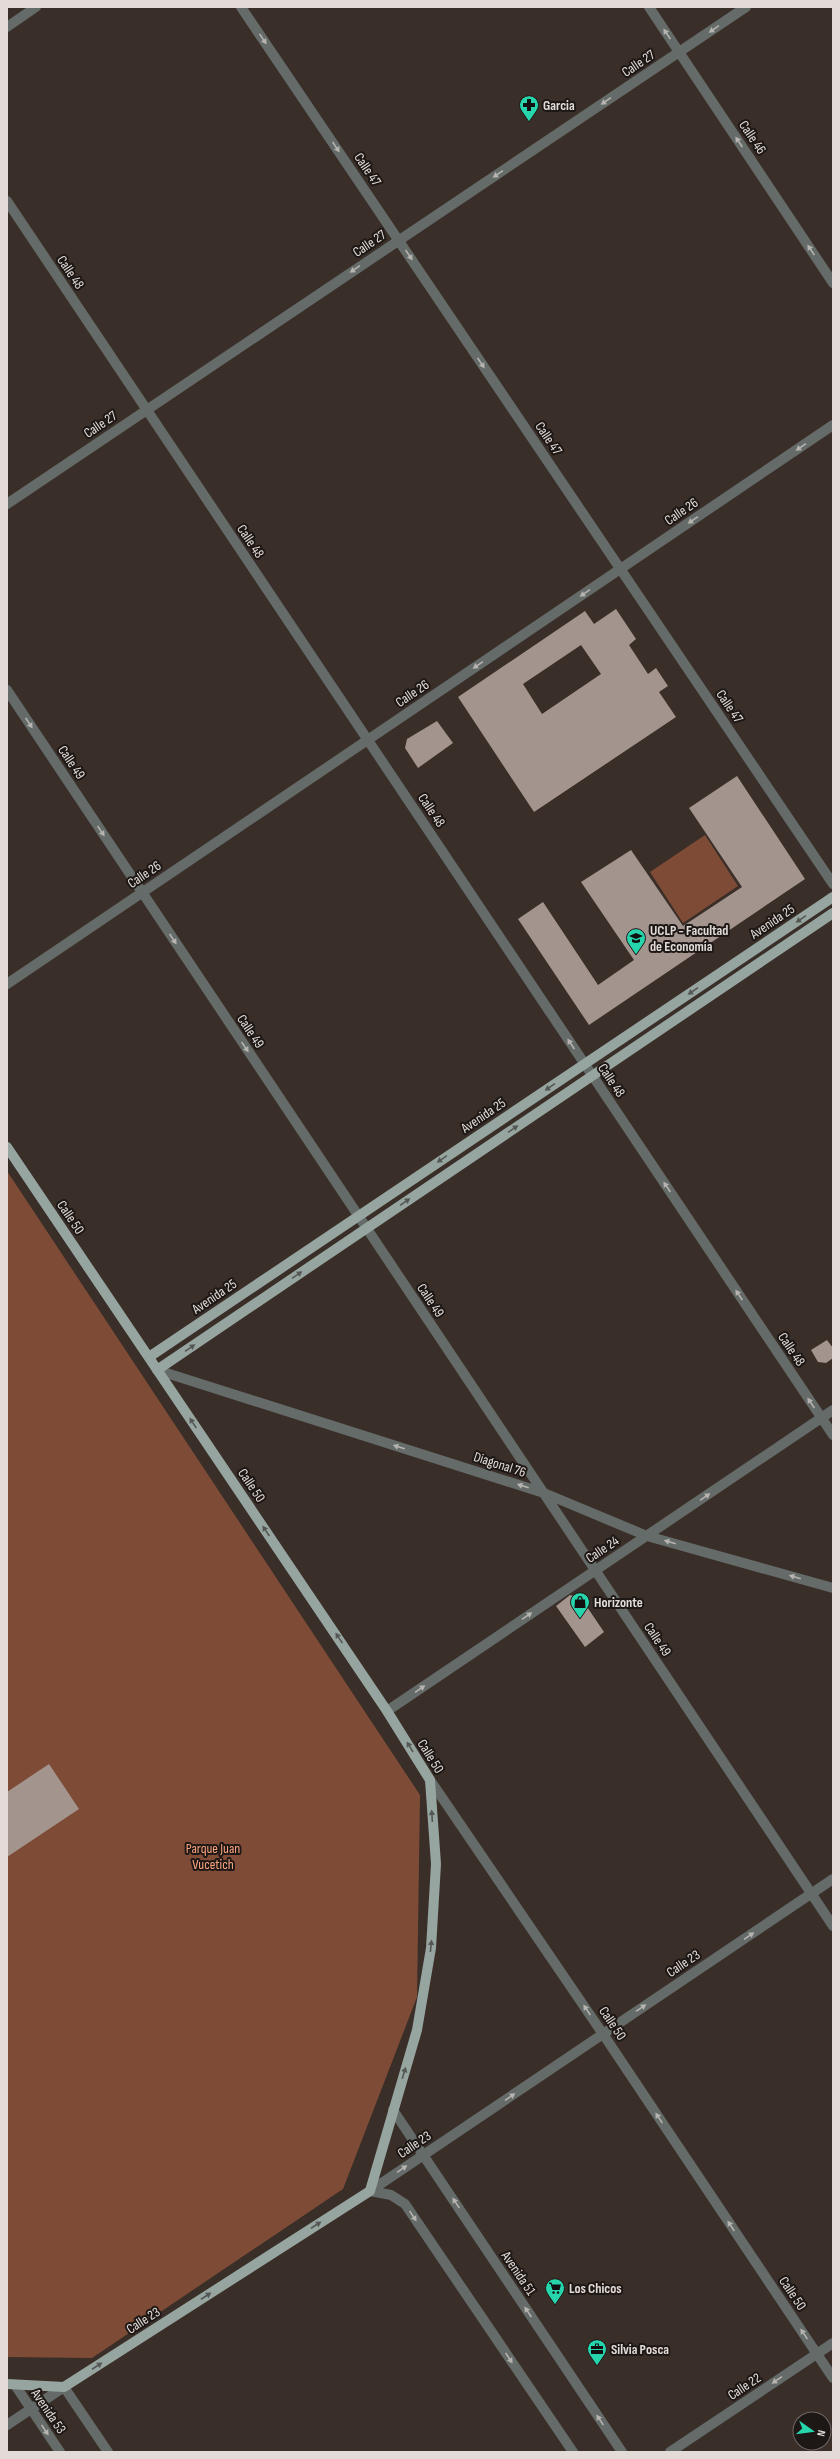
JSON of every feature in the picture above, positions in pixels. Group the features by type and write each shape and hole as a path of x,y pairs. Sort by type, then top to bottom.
{"main road":[{"name":"Avenida 25","path":"148,1357 833,897"},
{"name":"Avenida 25","path":"157,1370 833,913"},
{"name":"Calle 50","path":"7,1147 387,1711 430,1780"},
{"path":"370,2191 417,2030 431,1948 436,1864 430,1780"},
{"name":"Calle 23","path":"64,2387 370,2191"},
{"path":"11,2385 64,2387"}],"street":[{"path":"7,27 36,7"},
{"name":"Calle 47","path":"242,7 833,884"},
{"name":"Calle 46","path":"649,7 833,282"},
{"name":"Calle 27","path":"7,504 746,7"},
{"name":"Calle 48","path":"7,201 833,1435"},
{"name":"Calle 26","path":"7,984 833,425"},
{"name":"Calle 49","path":"7,690 833,1926"},
{"name":"Diagonal 76","path":"157,1370 544,1493 647,1536 833,1588"},
{"name":"Calle 24","path":"387,1711 833,1410"},
{"name":"Calle 50","path":"430,1780 603,2034 833,2378"},
{"name":"Calle 23","path":"370,2191 833,1879"},
{"name":"Avenida 51","path":"393,2110 622,2452"},
{"path":"370,2191 391,2195 404,2204 573,2452"},
{"name":"Calle 22","path":"670,2452 833,2343"},
{"name":"Avenida 53","path":"11,2385 31,2409 60,2452"},
{"name":"Calle 23","path":"7,2425 64,2387"},
{"name":"Avenida 53","path":"64,2387 108,2452"}],"green space":[{"path":"705,835 738,886 683,923 650,872"},
{"name":"Parque Juan Vucetich","path":"7,1171 420,1795 417,1997 343,2189 92,2358 7,2357"}],"building":[{"path":"616,609 636,639 629,645 648,674 656,668 668,686 659,692 676,717 534,812 458,697 585,611 594,624","holes":["581,645 601,674 542,714 523,684"]},
{"path":"437,721 453,743 418,768 405,748 407,739"},
{"path":"737,776 805,879 589,1025 518,919 543,902 598,985 634,960 581,882 631,850 683,926 742,887 689,808"},
{"path":"827,1340 833,1348 833,1358 826,1363 818,1362 811,1350"},
{"name":"Horizonte","path":"570,1595 581,1598 604,1632 585,1647 556,1606"},
{"path":"49,1764 79,1809 7,1857 7,1792"}],"place":[{"name":"Garcia","path":"529,122"},
{"name":"UCLP - Facultad de Economía","path":"636,955"},
{"name":"Horizonte","path":"580,1619"},
{"name":"Los Chicos","path":"555,2305"},
{"name":"Silvia Posca","path":"597,2366"}]}
